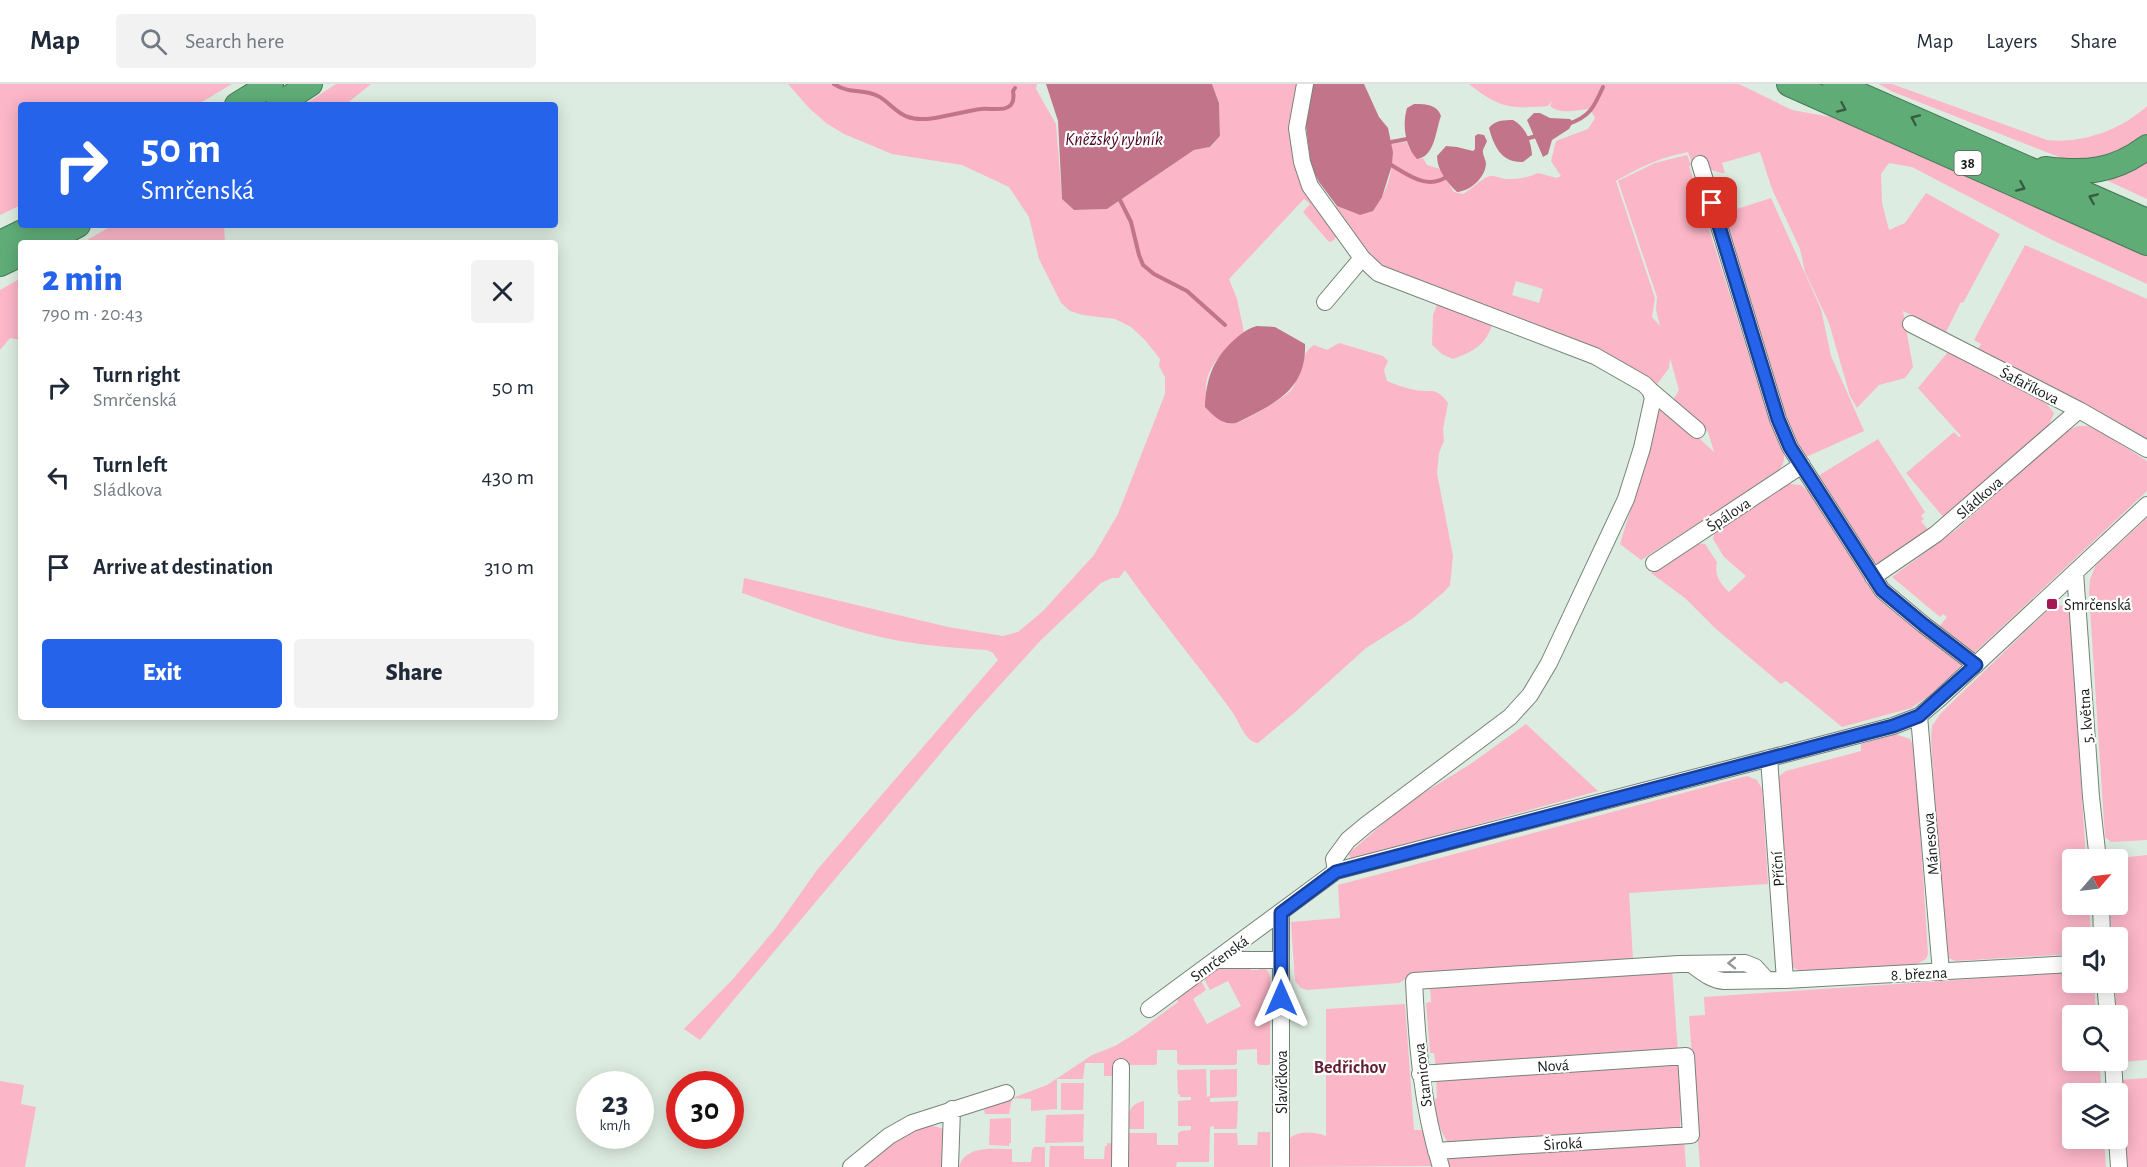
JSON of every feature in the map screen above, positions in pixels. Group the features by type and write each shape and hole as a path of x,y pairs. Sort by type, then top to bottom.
{"highway":[{"path":"242,102 271,84"},
{"path":"283,102 310,84"},
{"name":"38","path":"1789,84 2147,243"},
{"name":"38","path":"1835,84 2147,221"},
{"path":"2019,165 2072,172 2101,170 2130,160 2147,147"},
{"path":"0,243 31,228"},
{"path":"50,240 72,228"},
{"path":"0,264 18,255"}],"street":[{"path":"1305,84 1297,128 1302,162 1310,186 1362,258 1378,273 1595,356 1644,384 1697,430"},
{"path":"1700,164 1778,419 1790,447 1882,590 1976,665"},
{"path":"1325,302 1362,258"},
{"name":"Šafaříkova","path":"1911,324 2079,410 2147,449"},
{"path":"1336,872 1334,860 1348,840 1510,717 1530,694 1549,663 1626,499 1642,448 1653,398 1650,390"},
{"name":"Sládkova","path":"1873,577 1936,534 2079,410"},
{"name":"Špálova","path":"1654,563 1802,465"},
{"name":"Smrčenská","path":"1149,1009 1336,872 1893,726 1919,716 2147,505"},
{"name":"5. května","path":"2075,572 2097,849"},
{"name":"Mánesova","path":"1919,716 1941,972"},
{"name":"Příční","path":"1769,758 1785,980"},
{"name":"Slavíčkova","path":"1281,913 1281,1167"},
{"path":"1216,960 1280,960"},
{"name":"8. března","path":"1414,981 1691,964 1745,963 1755,967 1766,979 1785,980 2062,965"},
{"name":"Stamicova","path":"1414,981 1420,1074 1438,1159"},
{"name":"Nová","path":"1420,1074 1686,1056 1691,1135"},
{"path":"1120,1167 1121,1067"},
{"path":"851,1167 889,1136 912,1123 1006,1093"},
{"path":"950,1167 952,1109"},
{"name":"Široká","path":"1438,1159 1691,1135"},
{"path":"2118,1149 2119,1167"}],"shaded area":[{"path":"0,84 232,84 202,102 18,102 18,206 0,215"},
{"path":"336,84 371,84 349,102 309,102"},
{"path":"788,84 1037,84 1036,89 1056,124 1062,199 1074,210 1107,209 1194,150 1211,147 1220,136 1219,103 1212,84 1299,84 1294,134 1337,233 1335,239 1328,241 1303,212 1310,204 1304,199 1229,279 1237,299 1244,332 1224,351 1213,366 1206,383 1207,397 1218,418 1225,423 1233,424 1264,409 1288,393 1295,383 1306,353 1314,345 1327,350 1339,343 1383,356 1388,361 1384,370 1387,381 1411,389 1437,392 1448,403 1443,429 1444,441 1439,453 1437,473 1453,556 1450,585 1444,592 1412,619 1366,648 1258,743 1246,736 1220,695 1125,570 1119,578 1112,578 1101,583 1041,640 971,717 700,1040 684,1029 733,979 776,928 817,870 998,660 993,653 987,650 900,641 821,620 742,593 744,578 948,627 1003,636 1018,632 1043,611 1094,555 1118,514 1165,394 1165,377 1159,366 1160,359 1131,327 1115,319 1070,311 1061,303 1039,259 1029,217 1009,187 962,165 892,154 844,134 826,123 809,108"},
{"path":"1469,84 1739,84 1792,110 1831,117 1861,129 2147,256 2147,284 2050,239 1912,167 1889,163 1881,174 1882,203 1889,230 1905,223 1926,193 2000,234 1946,332 1903,311 1913,367 1905,378 1879,385 1857,408 1850,396 1829,323 1805,272 1800,249 1772,189 1760,152 1722,163 1725,173 1692,163 1688,152 1659,160 1625,176 1616,181 1655,298 1652,317 1660,326 1656,310 1657,297 1618,181 1655,163 1687,155 1757,381 1784,453 1782,465 1774,474 1641,560 1620,544 1637,489 1653,418 1663,405 1714,452 1708,432 1673,400 1679,390 1670,358 1669,368 1655,387 1494,313 1490,330 1482,343 1470,352 1453,359 1442,354 1432,345 1433,315 1440,297 1392,280 1325,208 1337,206 1360,215 1377,201 1385,191 1389,178 1392,163 1391,144 1407,142 1409,148 1420,159 1423,158 1427,165 1440,169 1454,192 1463,194 1491,176 1514,179 1538,173 1557,178 1561,176 1551,161 1556,141 1588,129 1595,118 1590,109 1569,111 1554,109 1550,106 1553,100 1548,106 1514,107 1506,105 1489,98","holes":["1516,281 1543,289 1539,303 1512,295"]},
{"path":"1879,84 1892,84 2047,140 2074,140 2100,134 2137,115 2147,106 2147,134 2129,149 2085,161 2064,159 1891,91"},
{"path":"2147,159 2147,199 2106,180"},
{"path":"1771,198 1821,309 1831,356 1864,431 1806,457 1794,436 1782,406 1721,214"},
{"path":"108,228 224,228 225,240 87,240"},
{"path":"2025,245 2147,299 2147,441 2127,428 1978,349 1981,344 1974,340"},
{"path":"18,280 18,339 10,338 0,350 0,290"},
{"path":"1948,352 2046,403 2054,413 2049,425 1945,519 1906,473 1954,432 1959,437 1961,436 1918,388"},
{"path":"2078,426 2095,428 2147,461 2147,491 1971,656 1938,628 1947,617 1943,614 1940,617 1892,577 1957,529 2066,431"},
{"path":"1878,439 1925,512 1921,516 1924,519 1921,521 1929,531 1880,563 1873,562 1818,476"},
{"path":"1789,484 1801,485 1811,494 1868,583 1963,664 1932,694 1911,708 1842,727 1786,681 1781,684 1715,628 1685,598 1651,573 1697,543 1705,544 1717,562 1718,578 1729,592 1746,576 1724,557 1713,539 1715,531"},
{"path":"2147,518 2147,840 2111,842 2105,837 2089,593 2090,579 2096,565"},
{"path":"2060,605 2067,608 2070,616 2085,849 2062,849 2062,915 2090,915 2090,927 2062,927 2062,955 1955,961 1947,957 1944,948 1932,726 1941,713 2052,606"},
{"path":"1526,724 1598,791 1352,859 1348,854 1406,804 1472,763"},
{"path":"1895,734 1910,739 1915,749 1928,954 1926,959 1917,964 1802,972 1792,967 1778,777 1786,771 1861,751 1861,744"},
{"path":"1747,776 1757,780 1762,789 1768,884 1629,893 1633,959 1416,973 1399,983 1307,990 1301,988 1295,981 1291,922 1340,918 1338,885"},
{"path":"2147,855 2147,1060 2128,1061 2128,1005 2116,1005 2116,993 2128,993 2128,927 2111,927 2111,915 2128,915 2128,857"},
{"path":"1251,964 1251,970 1259,970 1259,964 1269,974 1270,1000 1263,1000 1264,1006 1270,1006 1270,1065 1257,1063 1257,1049 1237,1050 1235,1065 1180,1065 1177,1063 1177,1050 1157,1050 1155,1065 1117,1065 1116,1076 1104,1076 1104,1063 1085,1063 1083,1079 1057,1079 1057,1109 1031,1111 1031,1099 1012,1098 1047,1085 1092,1055 1115,1046 1136,1033 1178,1002 1176,997 1200,979 1206,990 1193,999 1207,1024 1241,1006 1228,981 1210,990 1203,977 1217,965"},
{"path":"1672,969 1678,1053 1436,1069 1434,1053 1430,1053 1426,1003 1431,1002 1430,986"},
{"path":"2062,973 2062,993 2095,993 2095,1005 2062,1005 2062,1071 2100,1071 2101,1083 2062,1083 2062,1149 2105,1149 2106,1167 1700,1167 1689,1016 1705,1015 1704,997"},
{"path":"1405,1004 1414,1130 1424,1130 1435,1166 1290,1167 1290,1138 1308,1132 1326,1136 1326,1009"},
{"path":"1678,1060 1680,1129 1448,1144 1437,1122 1436,1077"},
{"path":"1206,1069 1207,1097 1210,1096 1210,1070 1237,1069 1236,1097 1210,1098 1210,1102 1238,1101 1236,1129 1210,1127 1209,1162 1177,1162 1176,1167 1127,1167 1127,1133 1157,1133 1157,1145 1178,1145 1178,1133 1191,1130 1191,1126 1178,1126 1178,1101 1191,1100 1191,1097 1180,1097 1178,1094 1177,1070"},
{"path":"2147,1078 2147,1167 2126,1167 2128,1083 2121,1083 2121,1080"},
{"path":"0,1081 24,1085 21,1104 36,1107 25,1167 0,1167"},
{"path":"1061,1083 1084,1083 1083,1110 1061,1110"},
{"path":"1012,1098 1009,1114 985,1114 984,1110"},
{"path":"1144,1101 1144,1129 1127,1129 1132,1107"},
{"path":"1084,1114 1083,1142 1045,1143 1046,1115"},
{"path":"1011,1118 1009,1146 989,1145 990,1119"},
{"path":"927,1124 944,1129 944,1167 859,1167 891,1141"},
{"path":"1258,1132 1270,1132 1270,1167 1214,1167 1214,1133 1237,1133 1238,1145 1257,1145"},
{"path":"1684,1139 1686,1167 1445,1167 1445,1159"},
{"path":"1107,1143 1116,1144 1115,1167 1049,1167 1050,1146 1084,1146 1084,1159 1104,1159"},
{"path":"1034,1147 1045,1147 1045,1167 959,1167 967,1155 988,1149 1012,1149 1012,1162 1031,1162"}],"water":[{"name":"Kněžský rybník","path":"1046,84 1212,84 1219,103 1220,136 1210,147 1194,150 1107,209 1074,210 1062,199 1058,121"},
{"path":"1310,84 1364,84 1379,117 1388,128 1393,152 1392,165 1382,197 1373,211 1360,215 1337,206 1319,182 1311,166 1306,126"},
{"path":"1414,104 1434,107 1441,116 1431,148 1423,157 1417,159 1407,142 1405,128 1407,108"},
{"path":"1534,113 1550,118 1570,119 1573,122 1569,129 1552,140 1548,154 1543,157 1527,120"},
{"path":"1503,120 1513,120 1524,130 1530,145 1532,155 1523,162 1504,157 1496,147 1489,128"},
{"path":"1484,135 1487,141 1483,149 1485,169 1476,183 1457,192 1441,171 1437,156 1446,146 1473,151 1475,136"},
{"path":"1257,326 1275,327 1305,344 1300,374 1294,385 1274,402 1236,423 1227,423 1219,420 1205,407 1209,379 1216,362 1227,347 1245,331"}],"waterway":[{"path":"834,84 882,98 904,115 916,119 981,109 1006,108 1012,102 1015,88"},
{"path":"1568,124 1581,118 1590,110 1603,87"},
{"path":"1523,140 1539,135"},
{"path":"1391,142 1407,139"},
{"path":"1388,163 1425,182 1441,180 1449,175"},
{"path":"1118,196 1131,222 1143,265 1154,274 1187,291 1225,325"}],"place":[{"name":"Smrčenská","path":"2052,604"}],"district":[{"name":"Bedřichov","path":"1350,1067"}],"route":[{"path":"1281,998 1281,913 1336,872 1893,726 1919,716 1976,665 1882,590 1790,447 1778,419 1712,203"}]}
